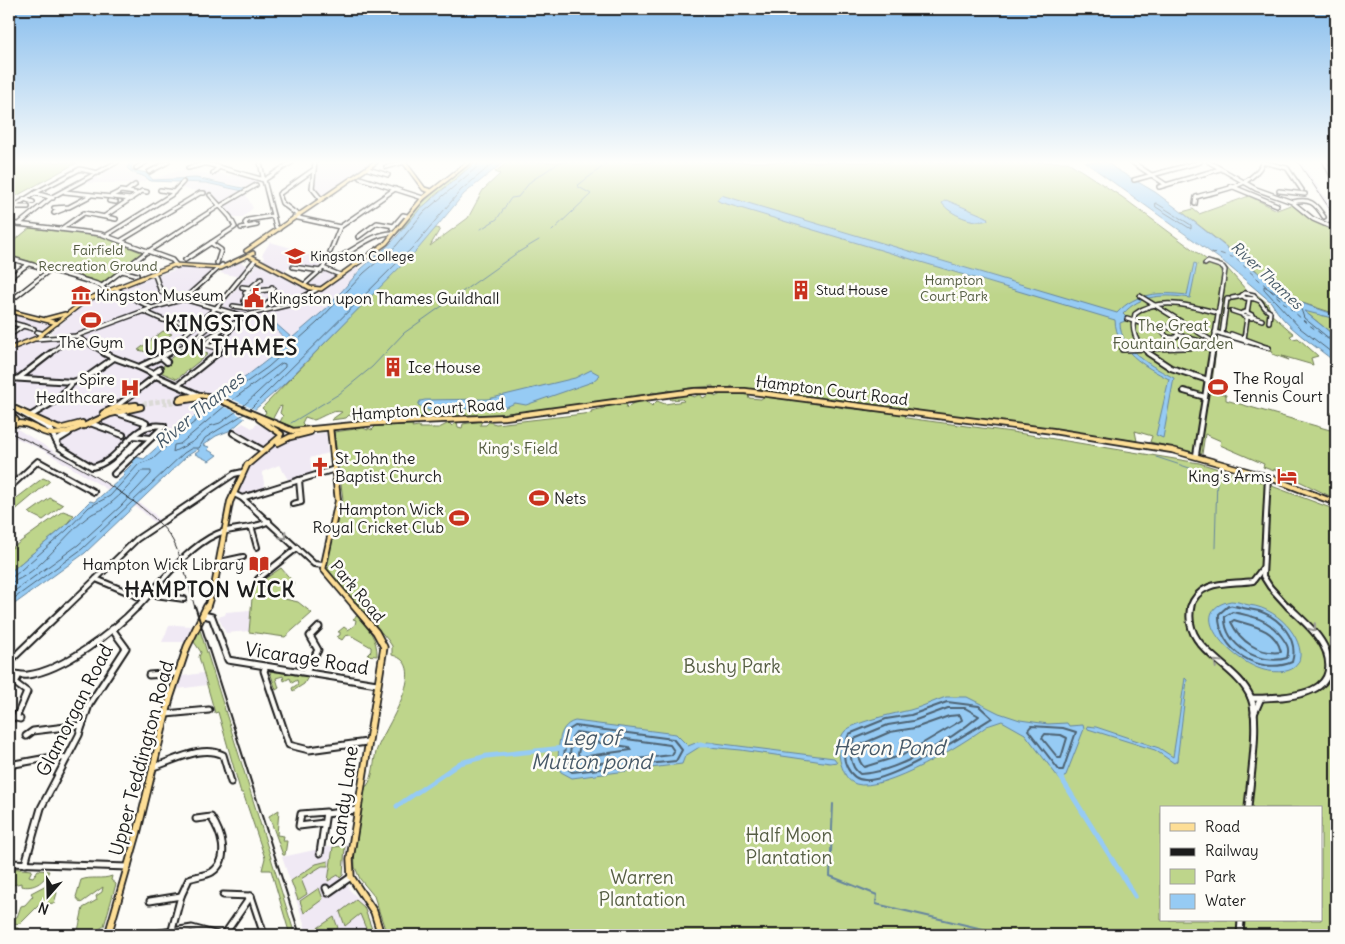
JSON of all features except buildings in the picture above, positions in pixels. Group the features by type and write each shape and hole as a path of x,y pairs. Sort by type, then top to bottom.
{"main road":[{"path":"246,254 253,252 259,243 311,206"},
{"path":"246,254 316,290 386,242 405,216 415,206"},
{"path":"154,274 185,262 199,266 221,267 246,254 278,229"},
{"path":"253,252 265,264"},
{"path":"9,349 36,339 37,331 56,323 86,300 105,290 179,266 185,262"},
{"path":"86,300 117,290 128,283"},
{"path":"40,318 58,317 71,311"},
{"path":"9,312 56,323"},
{"name":"Hampton Court Road","path":"266,450 288,438 330,428 398,421 505,417 694,392 726,390 1053,430 1196,455 1268,477 1336,503"},
{"path":"179,400 197,395 210,396 267,422 290,430"},
{"path":"11,407 59,429 83,426 111,412 139,406"},
{"path":"11,426 24,422 46,433 54,433 83,426 111,412"},
{"path":"9,413 16,419 11,426"},
{"path":"267,422 280,435 288,438 290,430"},
{"path":"323,565 338,501 330,428"},
{"path":"243,472 248,464 266,450 280,435 290,430"},
{"name":"Hampton Court Road","path":"290,430 316,430"},
{"name":"Upper Teddington Road","path":"108,935 120,899 165,714 178,672 214,587 230,502 243,472"},
{"name":"Park Road","path":"323,565 326,575 381,639 384,654"},
{"name":"Sandy Lane","path":"351,877 350,859 366,742 384,654"},
{"path":"351,877 374,912 381,935"}],"street":[{"path":"13,206 12,207 28,208"},
{"path":"19,224 39,206"},
{"path":"59,208 54,212 73,206"},
{"path":"105,216 119,206"},
{"path":"107,235 152,206"},
{"path":"122,240 179,206"},
{"path":"185,262 235,227 221,206"},
{"path":"102,286 148,252 221,206"},
{"path":"269,206 275,226 278,229"},
{"path":"286,206 297,216 338,229"},
{"path":"330,252 338,229 371,206"},
{"path":"1297,206 1314,219 1336,229"},
{"path":"1317,206 1324,217"},
{"path":"54,208 64,209"},
{"path":"61,229 82,214 116,219"},
{"path":"246,227 245,223 248,220 272,216"},
{"path":"304,285 322,270 327,260 332,261 384,233 392,233 394,226 405,216"},
{"path":"358,237 377,223 394,226"},
{"path":"9,224 107,235 172,260 174,265 179,266"},
{"path":"242,228 257,225"},
{"path":"211,243 222,250 217,263"},
{"path":"9,258 51,269 102,286 105,290"},
{"path":"160,356 160,353 216,308 257,261"},
{"path":"1196,455 1224,269 1216,263 1208,262 1205,264"},
{"path":"9,278 28,264"},
{"path":"293,266 322,270 340,275"},
{"path":"184,299 221,267"},
{"path":"9,304 51,269"},
{"path":"122,271 136,275"},
{"path":"154,274 161,292 175,300"},
{"path":"261,279 244,296 246,305 274,309 299,301 316,290"},
{"path":"242,287 250,288"},
{"path":"212,346 219,335 243,316 264,309 272,299 273,288 246,293"},
{"path":"117,290 146,302 152,308"},
{"path":"1243,296 1244,293 1250,293 1255,296 1255,300"},
{"path":"1222,334 1227,299 1238,295 1249,300 1260,301 1270,312 1269,322"},
{"path":"1142,297 1214,345"},
{"path":"36,339 76,336 175,300 184,299 204,303 243,316"},
{"path":"1247,313 1249,300"},
{"path":"198,308 204,303"},
{"path":"1208,380 1167,366 1144,349 1133,334 1132,321 1137,313 1154,305 1182,305 1218,313"},
{"path":"233,306 252,309 252,313"},
{"path":"143,311 171,322 180,322"},
{"path":"1232,311 1247,318 1253,317"},
{"path":"1241,314 1247,313 1262,320"},
{"path":"190,343 192,338 214,324 225,314"},
{"path":"1244,339 1247,318"},
{"path":"1127,319 1160,329"},
{"path":"9,322 57,337"},
{"path":"178,385 221,349 236,322"},
{"path":"1160,329 1165,325 1170,326 1176,329 1178,335"},
{"path":"13,332 22,326"},
{"path":"1160,329 1161,334 1167,338 1174,338 1178,335 1214,345"},
{"path":"1215,332 1244,339"},
{"path":"1231,334 1268,347"},
{"path":"76,336 114,358 141,366 155,375 197,395"},
{"path":"197,343 212,336 226,337"},
{"path":"205,344 212,336"},
{"path":"19,378 71,337"},
{"path":"178,340 182,338 190,343"},
{"path":"141,366 190,343 205,344 221,349"},
{"path":"1124,350 1214,345"},
{"path":"160,356 167,362"},
{"path":"9,378 73,382 87,377 114,358"},
{"path":"111,412 160,369"},
{"path":"29,416 35,415 57,400 73,382"},
{"path":"1184,391 1205,397"},
{"path":"11,407 54,433 56,441 63,450 97,467 106,463 144,426 162,425 162,428 114,474"},
{"path":"126,417 127,408"},
{"path":"111,412 144,422 146,423 144,426"},
{"path":"91,423 123,435"},
{"path":"56,441 83,426"},
{"path":"233,433 266,450"},
{"path":"133,436 151,438"},
{"path":"9,488 38,461 94,492"},
{"path":"242,498 334,469"},
{"path":"9,662 151,528 234,474 243,472"},
{"path":"1266,583 1262,569 1268,477"},
{"path":"293,504 301,502 300,480"},
{"name":"Park Road","path":"234,494 242,498 250,507 269,521 314,564 323,565"},
{"path":"9,673 19,675 36,673 51,666 112,629 186,556 214,536 224,532 252,529 269,521"},
{"path":"252,529 257,547"},
{"path":"258,579 297,548"},
{"path":"220,562 243,557"},
{"path":"1248,806 1254,717 1251,698 1240,683 1214,660 1199,642 1191,624 1190,610 1193,600 1204,588 1220,583 1246,583 1256,578 1262,569"},
{"path":"1251,698 1261,699 1272,696 1302,695 1316,690 1327,678 1330,667 1326,650 1317,632 1266,583 1256,578"},
{"path":"96,579 146,597 184,599"},
{"name":"Vicarage Road","path":"203,615 212,617 228,660 377,684"},
{"path":"306,672 318,650 310,639 319,627"},
{"name":"Glamorgan Road","path":"25,864 41,808 82,726 89,705 126,648 112,629"},
{"path":"266,666 264,671 289,745 309,750 366,742"},
{"path":"149,675 178,672"},
{"path":"19,675 15,683 27,692 16,718 20,719"},
{"path":"1254,717 1261,699"},
{"path":"165,714 209,710"},
{"path":"26,736 33,731 82,726"},
{"path":"152,767 184,755 216,751 224,755 231,782"},
{"path":"9,765 47,758 67,758"},
{"path":"324,823 299,826 301,814 326,812 326,814 356,810"},
{"path":"320,854 326,814"},
{"path":"172,930 181,896 189,879 215,870 221,861 223,852 221,838 211,817 196,819"},
{"path":"9,863 128,867"},
{"path":"326,888 328,893 351,877"},
{"path":"223,895 251,896"},
{"path":"150,901 181,896"},
{"path":"224,935 251,896"},
{"path":"251,896 264,935"},
{"path":"1240,935 1241,922"},
{"path":"184,935 186,928"},
{"path":"148,935 186,928 199,928 218,935"}],"shaded area":[{"path":"223,206 252,206 253,208 242,218 234,217"},
{"path":"1326,206 1331,206 1336,213 1336,221"},
{"name":"Kingston College","path":"270,242 306,252 328,254 321,270 292,265 284,271 263,260 265,258 262,255"},
{"path":"239,261 248,267 240,277 220,273"},
{"path":"257,264 311,292 286,304 244,315 223,310 223,305"},
{"path":"355,267 361,269 328,307 249,375 227,389 171,434 166,432 158,439 133,438 104,466 93,471 55,447 62,438 81,430 81,421 67,425 56,425 9,399 9,352 18,346 41,339 77,341 91,333 148,310 184,301 204,305 212,309 210,311 242,317 285,308 323,291"},
{"path":"180,268 214,270 188,295 180,299 178,298 75,335 50,333 89,300 107,293 117,294 120,291 119,288"},
{"path":"327,270 336,274 335,276 316,288 309,285"},
{"path":"9,314 49,323 50,325 42,331 9,320"},
{"path":"9,324 28,330 38,335 9,346"},
{"path":"243,423 252,428 257,424 275,433 276,439 263,448 243,434 240,436 231,431"},
{"path":"9,424 141,504 162,523 158,526 142,511 100,485 41,449 9,435"},
{"path":"326,432 328,453 310,458 312,473 289,481 279,465 262,472 265,488 243,495 239,493 247,468 243,467 255,456 286,441"},
{"path":"251,610 249,631 226,633 218,617 225,615 226,612"},
{"path":"169,626 192,626 186,642 162,642"},
{"path":"203,673 207,685 178,689 182,676"},
{"path":"347,843 344,876 350,890 365,905 375,935 308,935 282,857"}],"green space":[{"path":"424,206 395,236 416,208"},
{"name":"Hampton Court Park","path":"474,206 1134,206 1207,260 1218,262 1226,267 1247,291 1256,294 1268,304 1271,314 1294,334 1290,336 1293,339 1298,338 1318,356 1311,358 1313,365 1282,356 1289,360 1272,354 1273,352 1268,351 1268,346 1218,334 1211,390 1226,395 1226,400 1330,430 1332,412 1336,414 1336,499 1274,469 1274,471 1263,467 1264,464 1220,445 1221,441 1205,434 1202,454 1150,442 1152,436 1135,431 1137,441 906,409 873,405 871,407 861,406 860,403 858,405 850,402 836,402 835,399 808,398 768,390 765,393 749,389 740,390 731,386 730,389 713,389 713,386 689,388 675,392 668,390 664,395 652,392 649,396 486,416 367,420 349,415 346,418 331,420 342,412 338,411 314,420 305,417 302,423 307,428 295,428 280,422 283,416 280,413 282,406 279,407 273,418 264,415 266,412 262,408 436,228 440,229 430,246 468,218"},
{"path":"1221,206 1269,206 1277,210 1288,206 1296,206 1309,216 1332,228 1332,232 1336,233 1336,314 1290,299 1278,289 1280,288 1260,277 1256,270 1182,212 1193,209 1199,214"},
{"name":"Fairfield Recreation Ground","path":"31,227 101,236 143,253 101,284 9,256 9,245"},
{"path":"1303,310 1336,319 1336,337"},
{"path":"163,331 172,334 165,338 167,340 162,343 165,348 157,354 138,350"},
{"path":"203,347 199,351 208,354 177,379 160,372 174,355"},
{"name":"Bushy Park","path":"723,393 748,395 749,398 761,399 765,396 830,404 843,408 905,414 906,418 1012,432 1199,463 1261,482 1336,510 1336,935 387,935 374,896 360,879 355,867 354,848 362,793 371,778 380,742 402,699 407,671 403,661 392,655 392,646 388,640 326,568 332,566 326,565 343,499 334,432 363,428 372,430 376,426 389,425 389,427 392,425 413,425 412,427 439,428 449,423 452,426 457,422 458,427 462,428 463,424 482,421 480,425 486,425 489,422 496,424 592,413 591,411 606,406 627,404 626,409 632,404 642,401 652,406 657,401 665,404 684,401 682,399 671,400 670,398 682,395 694,397 700,394 703,398 710,394 715,395 715,397"},
{"path":"43,478 50,481 13,512 9,510 9,504"},
{"path":"50,498 63,505 43,520 29,513"},
{"path":"63,511 74,515 64,527 9,573 9,550"},
{"path":"281,568 294,583 280,593 285,599 298,602 312,613 285,637 249,632 253,587"},
{"path":"358,615 374,639 377,656 367,655 371,651 371,647 350,635 345,636 342,640 337,637 340,635 340,632 338,632 344,627 348,630 355,625 356,620 353,619"},
{"path":"198,630 200,630 295,935 290,935 271,870 262,870 265,858 243,793 241,793 218,712 215,713 199,657 201,652 194,642"},
{"path":"270,671 308,677 304,684 293,691 292,688 298,684 297,680 292,683 290,678 284,681 283,676 276,678 279,688 276,690"},
{"path":"279,810 277,835 284,836 283,841 287,841 285,855 283,855 269,816"},
{"path":"345,846 343,875 340,878 338,875 328,881 333,847"},
{"path":"328,861 328,866 322,866 301,879 307,894 298,900 291,881 316,864"},
{"path":"9,868 32,870 29,876 33,877 38,870 49,871 38,884 26,887 21,886 21,883 13,885 13,879 9,879"},
{"path":"112,876 111,880 116,884 104,926 93,933 94,935 81,935 78,931 83,908 97,900 96,896 102,892 103,887 81,903 76,897 81,880"},
{"path":"50,883 56,883 55,890 57,893 54,903 39,905 21,923 14,924 14,928 19,930 9,934 9,918 17,917 21,906 25,905 33,896 31,893"},
{"path":"319,888 323,899 304,913 300,901"},
{"path":"356,900 364,907 374,935 361,935 367,931 360,914 345,926 340,912"},
{"path":"334,917 338,928 329,935 311,935 310,933"}],"water":[{"path":"424,206 454,206 418,249 282,386 231,430 216,436 203,445 209,447 208,450 217,455 209,461 195,454 199,451 198,449 187,456 85,553 9,608 9,573 64,527 90,501 94,502 125,475 123,473 134,462 131,461 136,457 144,459 164,441 158,439 166,432 172,434 279,351 288,342 271,324 275,323 292,338 328,307 361,269 392,242"},
{"path":"734,206 758,206 1117,313 1124,306 1140,297 1158,294 1187,295 1194,263 1197,264 1190,298 1162,296 1145,299 1130,307 1123,314 1126,317 1125,321 1120,323 1121,333 1125,341 1139,357 1174,378 1163,438 1156,435 1169,379 1142,363 1126,349 1120,340 1115,320"},
{"path":"961,206 987,217 988,220 976,221 963,218 945,207"},
{"path":"1146,206 1174,206 1293,300 1336,315 1336,319 1304,311 1336,337 1336,363 1292,328 1271,302 1224,262"},
{"path":"591,370 600,375 592,382 526,405 515,403 506,407 475,409 453,409 448,406 430,411 418,405 420,401 425,400 488,399 575,378"},
{"path":"1231,601 1266,610 1280,619 1291,630 1298,643 1300,655 1297,665 1286,671 1269,671 1242,660 1229,650 1212,626 1211,616 1217,607"},
{"path":"1185,678 1187,680 1177,761 1174,763 1155,750 1088,729 1087,726 1096,727 1159,748 1173,757"},
{"name":"Heron Pond","path":"946,697 967,697 999,713 1020,720 1048,724 1067,723 1069,726 1083,725 1084,729 1066,775 1061,781 1025,734 1002,721 987,726 961,744 904,774 868,785 856,784 848,779 839,756 840,742 845,731 857,724 914,709"},
{"name":"Leg of Mutton pond","path":"575,721 676,734 688,746 698,742 701,746 685,756 682,764 572,778 561,772 558,767 558,753 564,728"},
{"path":"707,742 834,758 837,762 830,763 708,747"}],"pier":[{"path":"219,393 259,410 247,420 232,410 208,401"}],"waterway":[{"path":"481,229 497,219 506,206"},
{"path":"552,231 578,206"},
{"path":"291,423 339,394 372,367 404,333 517,253 539,240"},
{"path":"1156,457 1217,477 1215,548"},
{"path":"697,745 712,745"},
{"path":"397,806 460,763 487,756 563,748"},
{"path":"1060,776 1135,896"},
{"path":"833,804 830,876 877,895 876,904 987,930"}],"ferry route":[{"path":"1211,254 1219,253 1235,258 1304,321 1336,345"}],"tunnel":[{"path":"136,405 180,398"},
{"path":"163,404 179,401"}],"railway":[{"path":"1328,206 1336,218"},
{"path":"9,432 76,465 148,512 164,529 175,545 184,568 195,608"},
{"path":"195,606 300,935"}],"place":[{"name":"Kingston College","path":"295,256"},
{"name":"Stud House","path":"801,290"},
{"name":"Kingston Museum","path":"81,295"},
{"name":"Kingston upon Thames Guildhall","path":"254,298"},
{"name":"The Gym","path":"91,320"},
{"name":"Ice House","path":"393,367"},
{"name":"The Royal Tennis Court","path":"1218,387"},
{"name":"Spire Healthcare","path":"130,388"},
{"name":"St John the Baptist Church","path":"320,467"},
{"name":"King's Arms","path":"1287,476"},
{"name":"Nets","path":"539,498"},
{"name":"Hampton Wick Royal Cricket Club","path":"459,518"},
{"name":"Hampton Wick Library","path":"259,564"}],"district":[{"name":"KINGSTON UPON THAMES","path":"221,335"},
{"name":"HAMPTON WICK","path":"210,589"}],"water label":[{"name":"River Thames","path":"1267,275"},
{"name":"River Thames","path":"199,410"}],"park label":[{"name":"The Great Fountain Garden","path":"1173,334"},
{"name":"King's Field","path":"518,448"},
{"name":"Half Moon Plantation","path":"789,846"},
{"name":"Warren Plantation","path":"642,888"}]}
